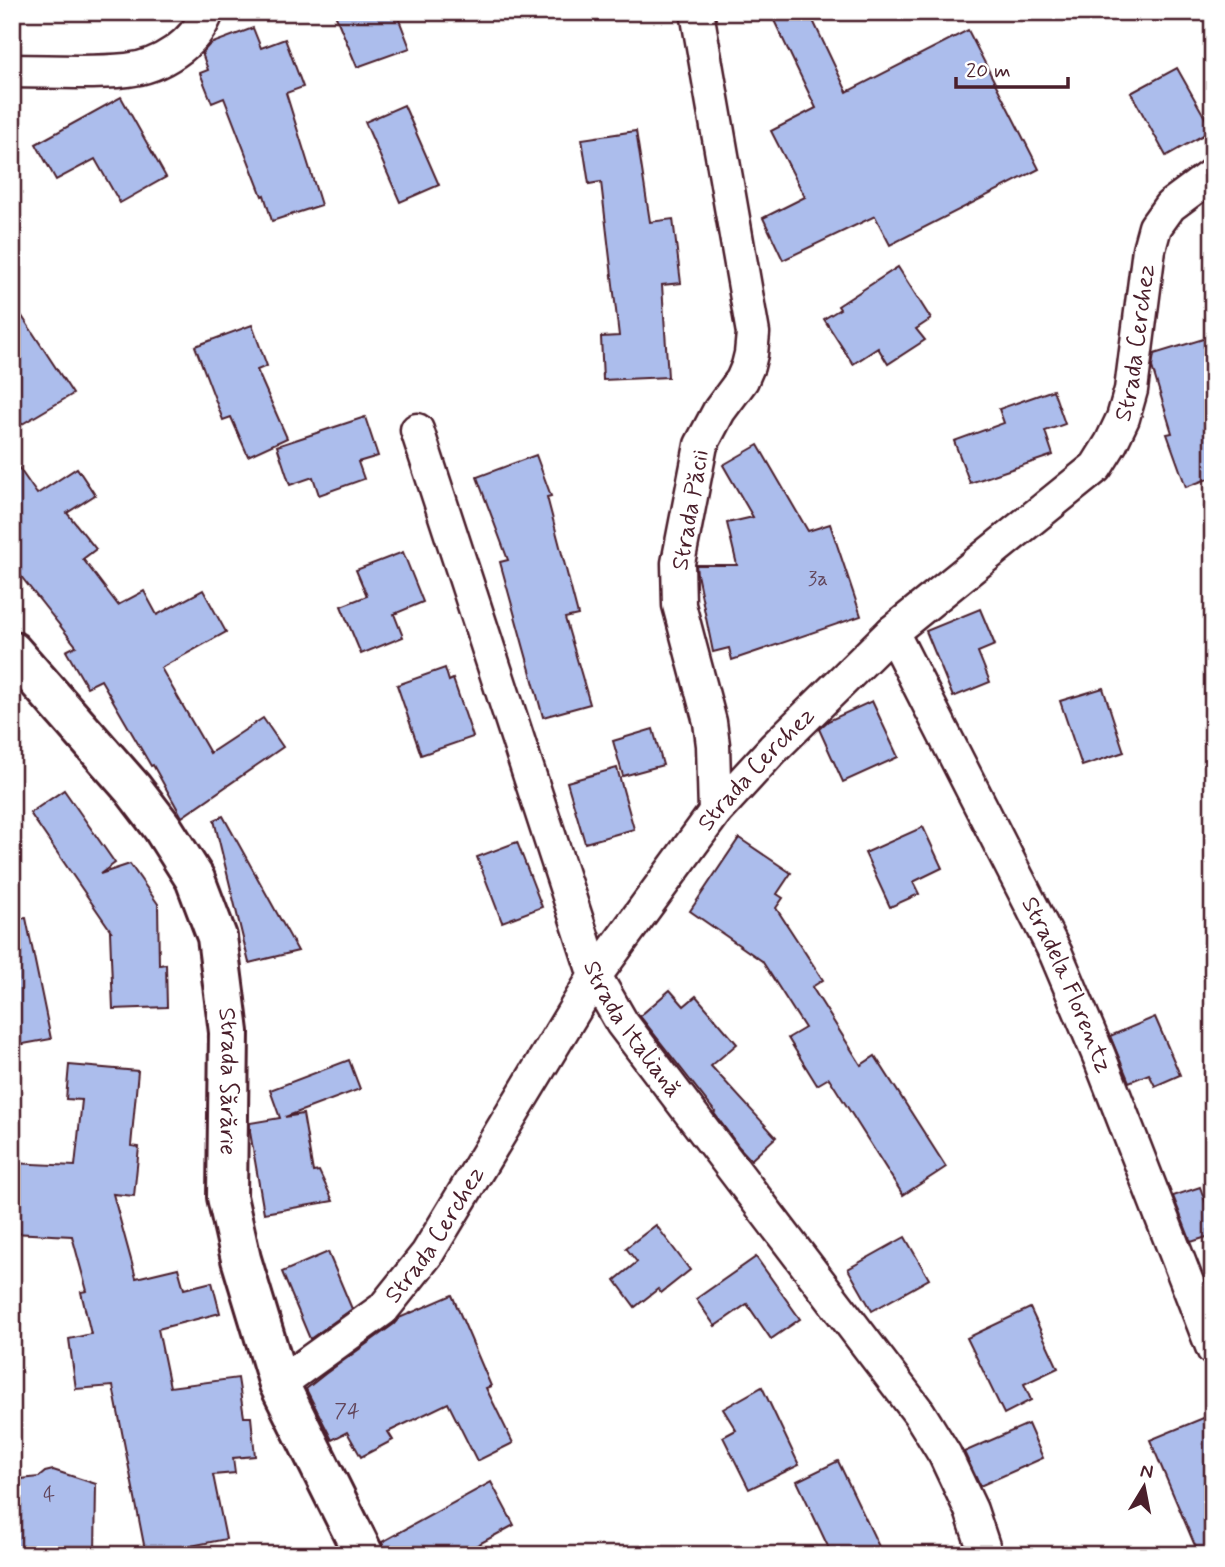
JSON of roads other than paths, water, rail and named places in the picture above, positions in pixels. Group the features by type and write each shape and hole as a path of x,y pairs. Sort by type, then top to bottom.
{"street":[{"path":"12,71 129,70 155,63 181,48 203,23 206,12"},
{"name":"Strada Păcii","path":"697,12 753,333 751,354 742,380 719,411 701,445 678,563 679,605 710,722 715,812"},
{"name":"Strada Cerchez","path":"279,1384 383,1309 427,1254 595,976 715,812 773,749 892,632 1096,467 1123,418 1131,390 1149,249 1155,227 1170,206 1213,174"},
{"name":"Strada Italiană","path":"417,430 595,976 622,1023 919,1413 946,1455 971,1510 986,1555"},
{"name":"Stradela Florentz","path":"892,632 1056,954 1100,1056 1213,1349"},
{"name":"Strada Sărărie","path":"12,651 133,789 162,827 195,879 217,937 229,1032 227,1197 241,1259 279,1384 365,1555"}]}
